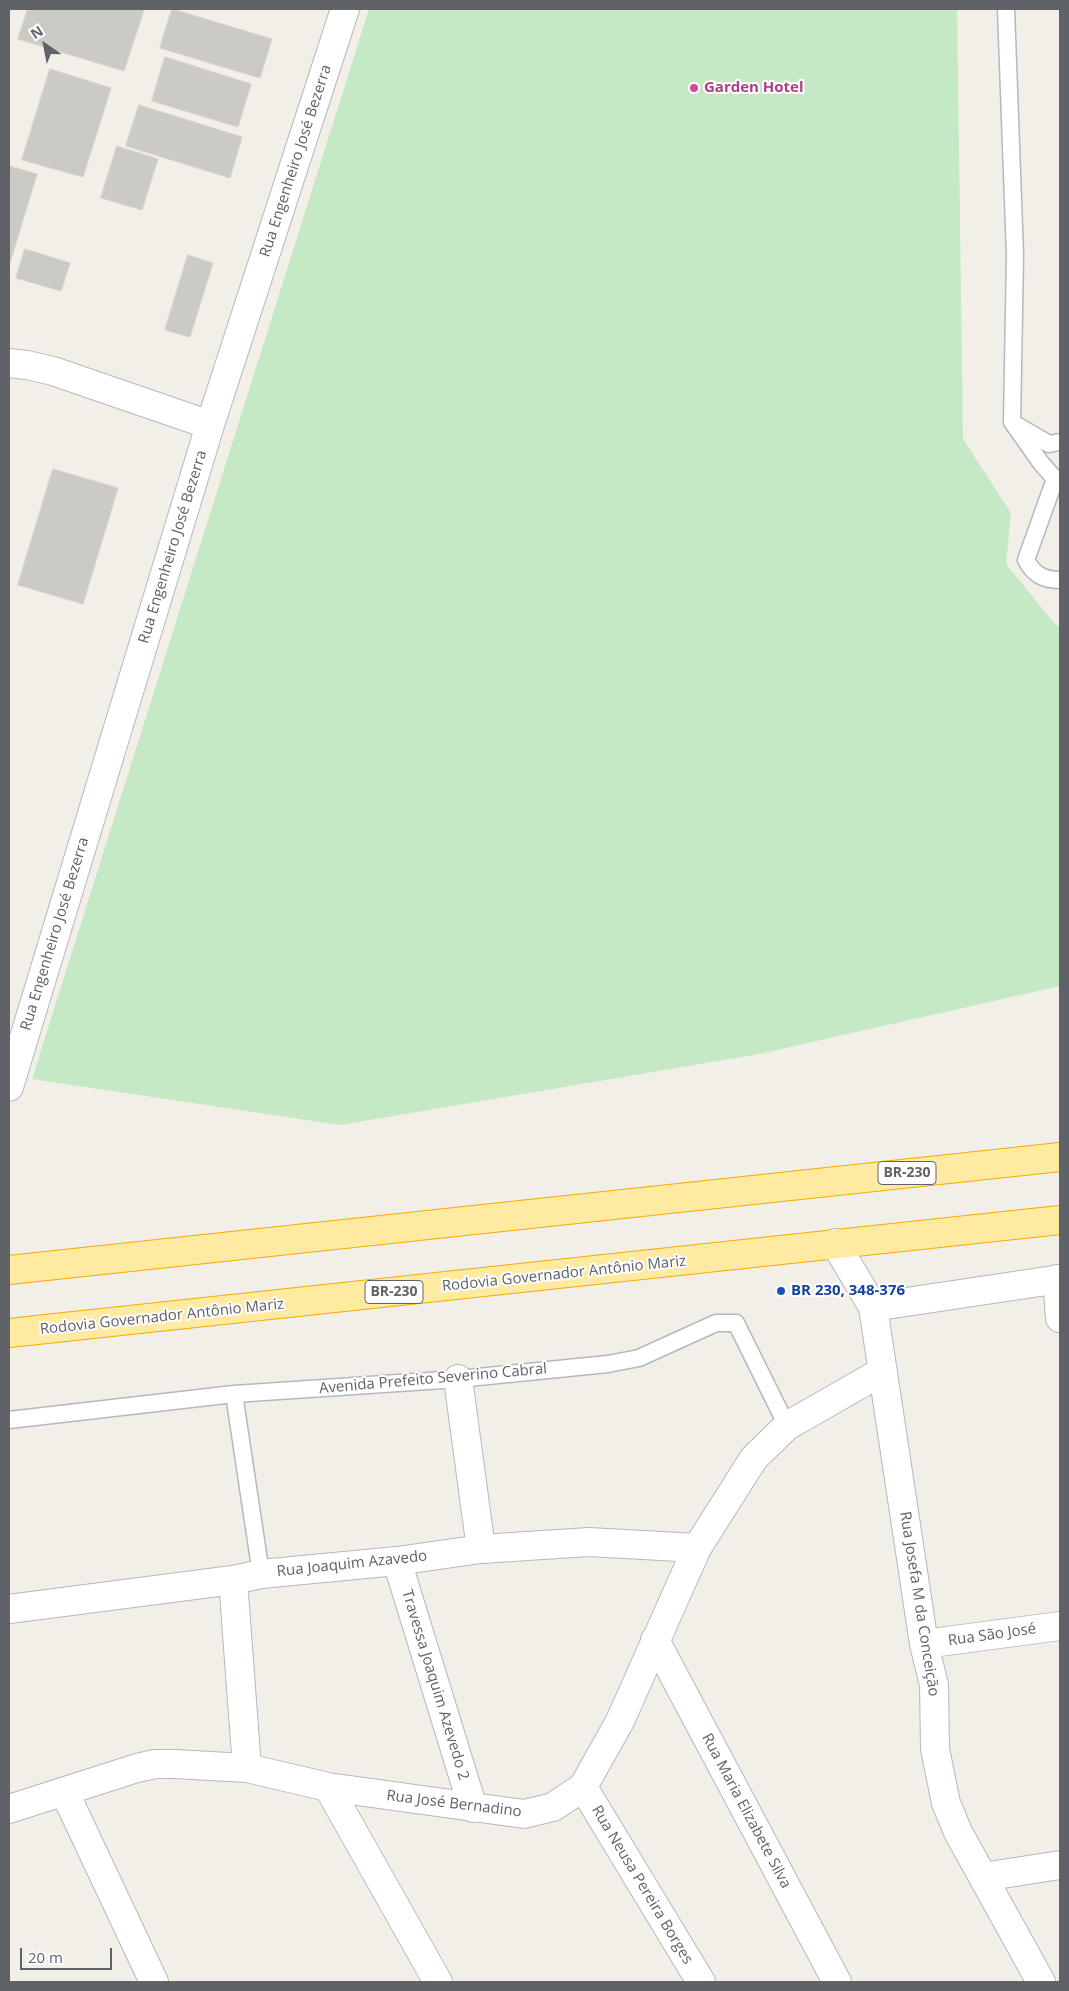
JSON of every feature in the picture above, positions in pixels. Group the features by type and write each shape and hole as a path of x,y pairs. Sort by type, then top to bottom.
{"highway":[{"name":"BR-230","path":"9,1270 1060,1157"},
{"name":"Rodovia Governador Antônio Mariz","path":"9,1333 1060,1220"}],"street":[{"name":"Rua Engenheiro José Bezerra","path":"9,1087 210,425 345,9"},
{"path":"9,363 27,364 53,371 210,425"},
{"name":"Rua Josefa M da Conceição","path":"835,1243 873,1307 924,1644 934,1685 935,1749 946,1803 958,1832 1041,1982"},
{"path":"873,1307 1059,1279 1060,1318"},
{"name":"Rua José Bernadino","path":"9,1809 155,1764 247,1768 328,1786 524,1814 553,1807 583,1787 620,1721 697,1548 754,1458 787,1426 883,1372"},
{"path":"458,1379 481,1549"},
{"name":"Rua Joaquim Azavedo","path":"9,1609 234,1580 261,1574 397,1561 481,1549 588,1542 697,1548"},
{"name":"Travessa Joaquim Azevedo 2","path":"397,1561 473,1808"},
{"path":"234,1580 247,1768"},
{"name":"Rua São José","path":"924,1644 1060,1626"},
{"name":"Rua Maria Elizabete Silva","path":"655,1640 837,1982"},
{"path":"328,1786 438,1982"},
{"name":"Rua Neusa Pereira Borges","path":"583,1787 701,1982"},
{"path":"65,1792 154,1982"},
{"path":"983,1877 1060,1865"}],"lane":[{"path":"1006,9 1015,255 1012,422 1041,463 1058,479 1026,560 1031,569 1041,577 1050,580 1060,580"},
{"path":"1012,422 1050,444 1060,442"},
{"name":"Avenida Prefeito Severino Cabral","path":"9,1420 234,1394 458,1379 608,1364 639,1358 716,1323 736,1323 787,1426"},
{"path":"234,1394 261,1574"}],"green space":[{"path":"369,9 957,9 963,439 1011,513 1006,564 1054,623 1060,627 1060,986 759,1054 340,1125 32,1079"}],"building":[{"path":"28,9 144,10 124,71 18,39"},
{"path":"172,9 272,39 260,78 160,48"},
{"path":"165,57 251,84 238,127 152,101"},
{"path":"50,69 111,88 83,177 22,160"},
{"path":"139,105 242,137 230,178 126,146"},
{"path":"117,146 158,159 142,210 101,198"},
{"path":"9,166 37,174 9,266"},
{"path":"25,249 70,263 61,291 16,278"},
{"path":"188,255 213,263 190,337 165,330"},
{"path":"53,469 118,488 83,604 18,585"}],"place":[{"name":"Garden Hotel","path":"694,88"},
{"name":"BR 230, 348-376","path":"781,1291"}]}
